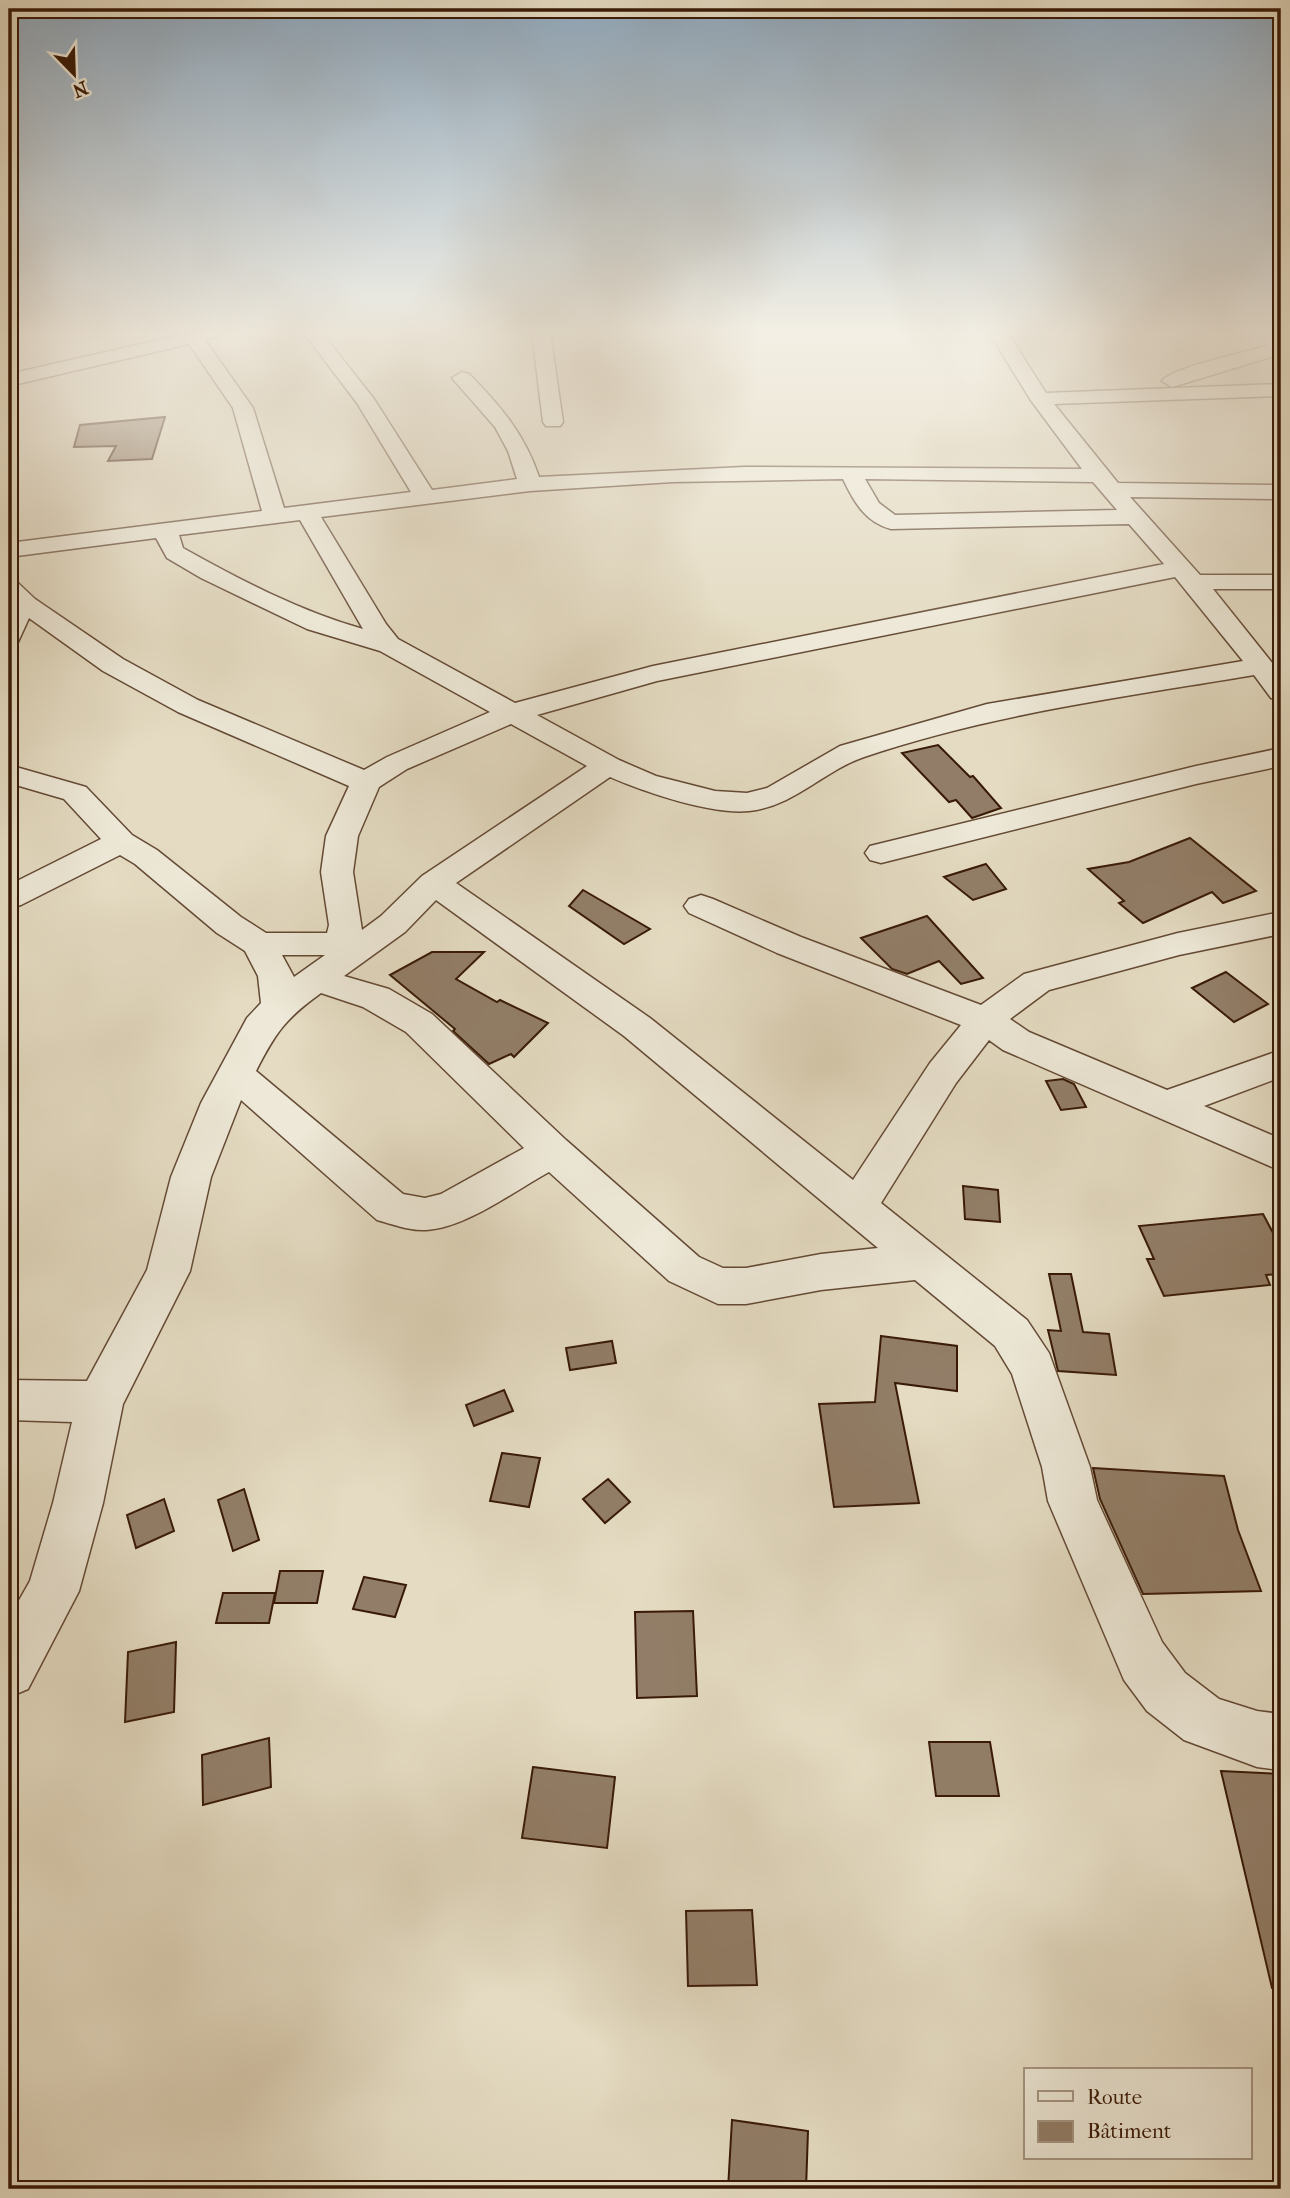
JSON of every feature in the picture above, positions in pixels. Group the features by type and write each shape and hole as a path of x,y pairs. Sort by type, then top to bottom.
{"street":[{"path":"251,435 275,516"},
{"path":"386,435 426,497"},
{"path":"511,435 521,450 530,484"},
{"path":"1068,435 1281,692"},
{"path":"851,473 870,509 881,519 891,522 1136,517"},
{"path":"9,550 530,484 721,474 851,473 1281,492"},
{"path":"306,513 361,600 374,626 389,645"},
{"path":"166,530 169,545 175,553 210,573 316,624 389,645 609,766 645,782 703,797 748,802 778,793 850,752 997,710 1261,666"},
{"path":"351,946 337,872 342,836 366,782 397,763 511,713 666,671 1187,575 1281,582"},
{"path":"14,594 114,665 188,706 366,782"},
{"path":"9,636 15,618 14,594"},
{"path":"881,853 1196,775 1281,757"},
{"path":"9,1670 53,1591 78,1503 100,1402 168,1270 191,1177 220,1103 260,1027 279,1004 316,979 351,946 393,924 434,884 590,776 609,766"},
{"path":"9,774 75,793 121,842 146,858 229,925 259,944 276,976 279,1004"},
{"path":"9,898 121,842"},
{"path":"434,884 637,1027 1011,1333 1033,1367 1066,1467 1073,1502 1143,1661 1166,1692 1203,1721 1257,1739 1281,1742"},
{"path":"701,906 789,945 985,1020 1016,1041 1281,1156"},
{"path":"858,1206 943,1073 985,1020 1037,982 1178,944 1281,923"},
{"path":"259,944 351,946"},
{"path":"316,979 376,998 419,1023 552,1151 684,1269 718,1286 746,1286 821,1272 926,1261"},
{"path":"1165,1106 1281,1063"},
{"path":"235,1074 392,1208 425,1214 450,1208 552,1151"},
{"path":"9,1401 100,1402"}],"building":[{"path":"77,435 160,435 152,459 108,461 116,446 74,447"},
{"path":"938,745 970,777 973,776 1001,808 972,818 956,800 949,802 902,753"},
{"path":"1190,838 1256,891 1223,903 1212,892 1143,923 1119,903 1124,901 1088,869 1129,862"},
{"path":"986,864 1006,889 973,900 944,877"},
{"path":"583,890 650,929 624,944 569,906"},
{"path":"927,916 983,978 961,984 939,961 907,974 892,969 861,938"},
{"path":"432,952 484,952 456,979 497,1002 500,1000 548,1023 514,1057 511,1054 489,1064 453,1031 455,1029 390,975"},
{"path":"1226,972 1268,1004 1234,1022 1192,988"},
{"path":"1063,1079 1074,1084 1086,1107 1061,1110 1046,1081"},
{"path":"963,1186 998,1190 1000,1222 965,1219"},
{"path":"1263,1214 1281,1248 1281,1274 1266,1275 1270,1285 1164,1296 1147,1259 1154,1259 1139,1226"},
{"path":"1049,1274 1071,1274 1083,1332 1109,1334 1116,1375 1058,1371 1048,1330 1061,1331"},
{"path":"881,1336 957,1346 957,1391 895,1383 919,1503 834,1507 819,1404 875,1402"},
{"path":"612,1341 616,1363 570,1370 566,1348"},
{"path":"504,1390 513,1411 474,1426 466,1405"},
{"path":"502,1453 540,1458 529,1507 490,1501"},
{"path":"1093,1468 1224,1476 1238,1530 1261,1591 1143,1594 1100,1499"},
{"path":"608,1479 630,1502 605,1523 583,1499"},
{"path":"244,1489 259,1540 233,1551 218,1500"},
{"path":"164,1499 174,1531 136,1548 127,1515"},
{"path":"280,1571 323,1571 317,1603 274,1603"},
{"path":"364,1577 406,1585 395,1617 353,1609"},
{"path":"223,1593 275,1593 269,1623 216,1623"},
{"path":"693,1611 697,1696 637,1698 635,1612"},
{"path":"176,1642 174,1712 125,1722 128,1652"},
{"path":"269,1738 271,1787 203,1805 202,1755"},
{"path":"929,1742 990,1742 999,1796 936,1796"},
{"path":"533,1767 615,1777 607,1848 522,1838"},
{"path":"1221,1771 1281,1774 1281,1987 1272,1988"},
{"path":"752,1910 757,1985 688,1986 686,1911"},
{"path":"732,2120 808,2131 806,2189 728,2189"}]}
